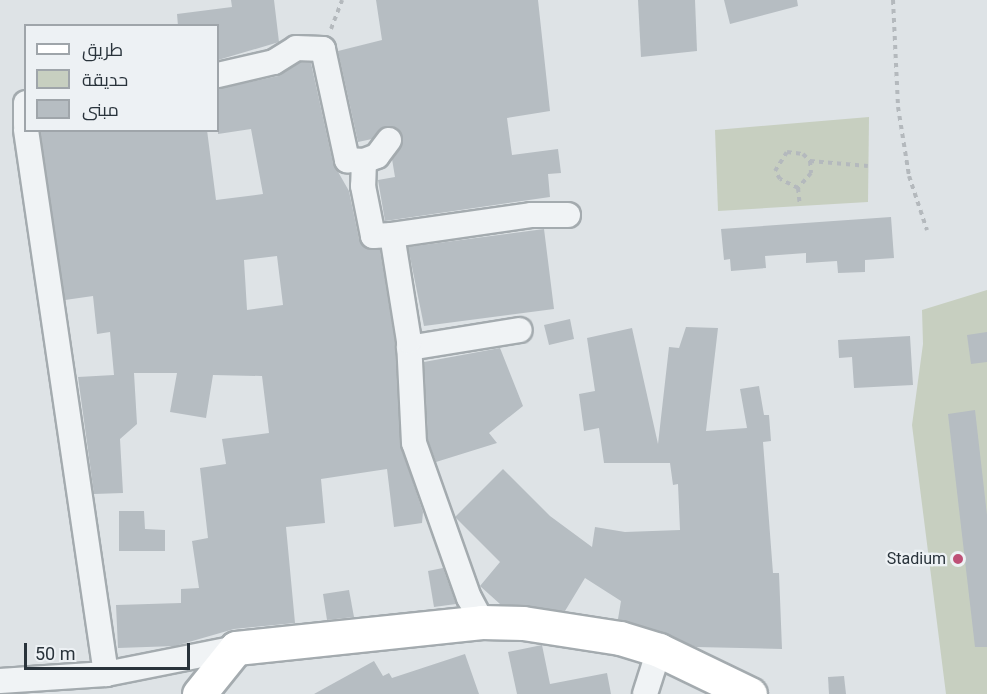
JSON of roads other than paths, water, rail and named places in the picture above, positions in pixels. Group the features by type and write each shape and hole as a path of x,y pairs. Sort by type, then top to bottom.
{"street":[{"path":"219,75 274,62 296,48 323,49 347,160 364,161 377,156 389,140"},
{"path":"26,132 106,674"},
{"path":"364,161 363,186 373,236 531,215 567,215"},
{"path":"392,235 409,348 414,443 469,598 482,622"},
{"path":"409,348 520,330"},
{"path":"0,681 106,674 236,648 482,622 572,629 659,650 750,694"},
{"path":"199,694 236,648"},
{"path":"645,694 659,650"}],"place":[{"name":"Stadium","path":"958,559"}]}
